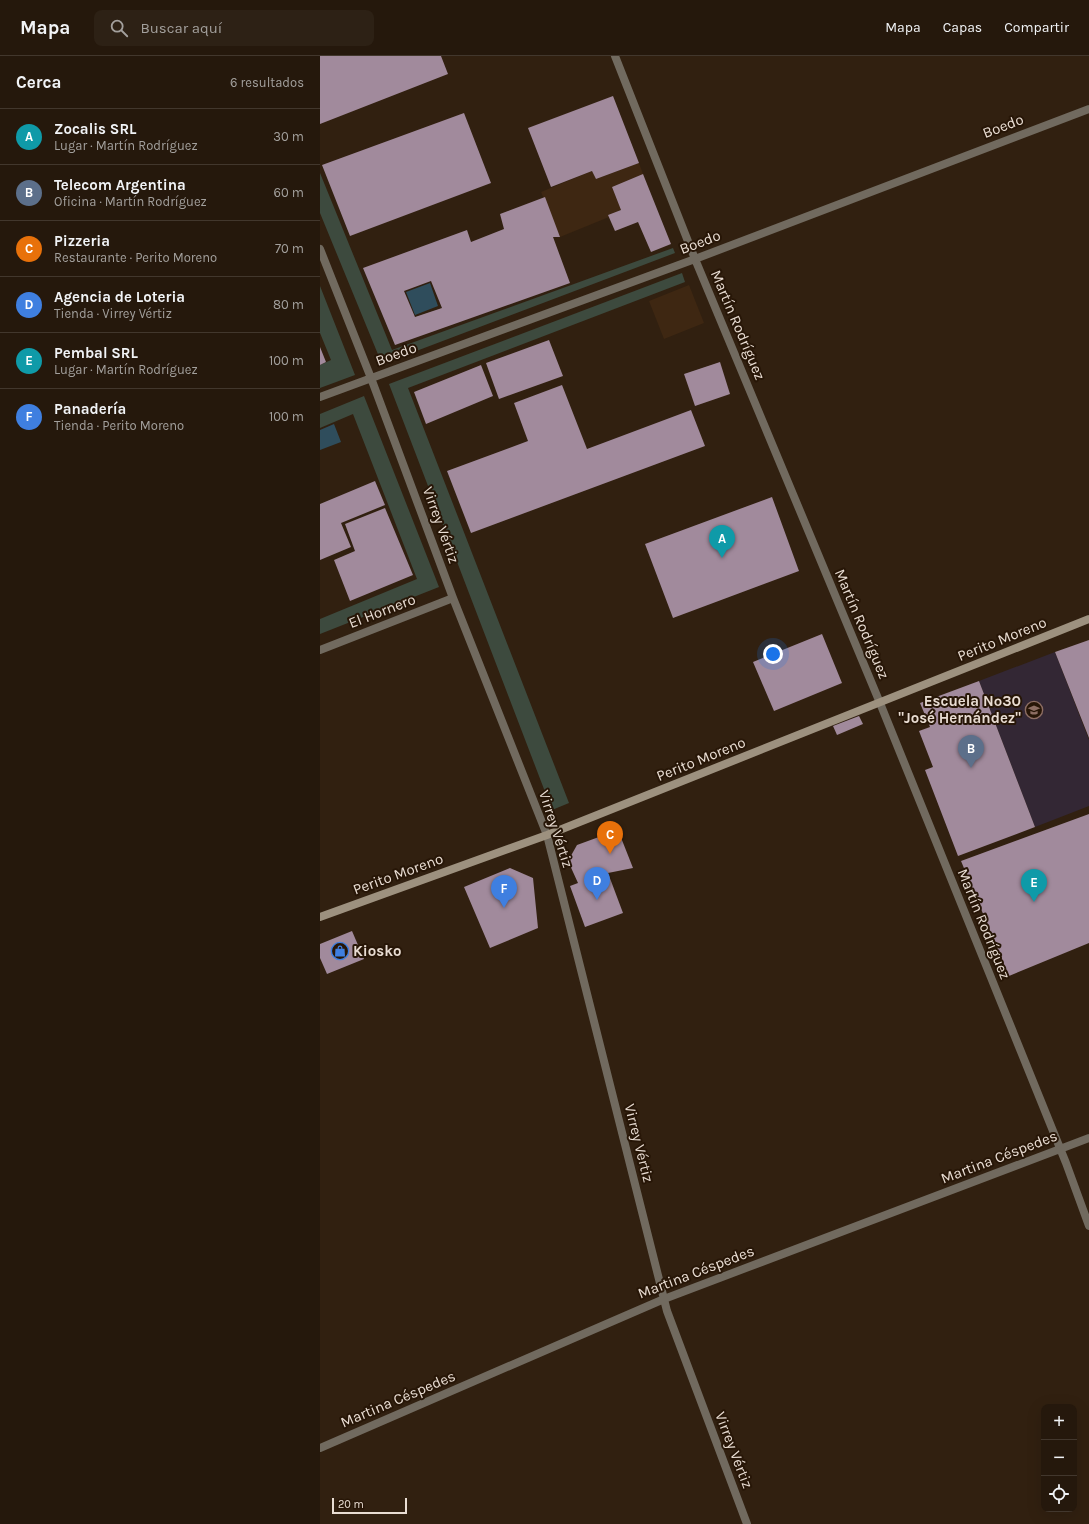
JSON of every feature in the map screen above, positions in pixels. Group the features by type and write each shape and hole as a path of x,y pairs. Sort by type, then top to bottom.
{"street":[{"name":"Martín Rodríguez","path":"616,56 695,259 880,703 1060,1148 1089,1226"},
{"name":"Boedo","path":"320,397 695,259 1089,108"},
{"name":"Virrey Vértiz","path":"320,249 371,378 453,598 547,835 664,1299 747,1524"},
{"name":"El Hornero","path":"320,650 453,598"},
{"name":"Perito Moreno","path":"320,917 547,835 1089,619"},
{"name":"Martina Céspedes","path":"320,1448 664,1299 1089,1138"}],"shaded area":[{"path":"639,163 643,174 612,187 621,210 608,215 609,217 560,237 541,192 592,171 596,179"},
{"path":"689,285 704,323 664,339 649,301"},
{"name":"Escuela Nº30 \"José Hernández\"","path":"1055,652 1089,740 1089,806 1035,827 979,681"}],"green space":[{"path":"320,173 392,350 673,248 675,253 382,364 320,213"},
{"path":"682,273 685,282 408,388 569,803 552,810 389,384"},
{"path":"320,286 355,375 320,388 320,365 331,360 320,333"},
{"path":"364,396 439,587 320,634 320,619 417,579 353,414 320,428 320,414"}],"water":[{"path":"430,283 438,306 415,315 406,292"},
{"path":"334,424 341,442 320,450 320,430"}],"building":[{"path":"320,56 441,56 448,74 320,124"},
{"path":"613,96 639,163 596,179 592,171 551,187 528,128"},
{"path":"464,113 491,183 350,236 322,165"},
{"path":"643,174 671,244 651,252 638,222 615,231 608,215 621,210 612,187"},
{"path":"545,197 560,237 553,237 570,283 395,345 363,268 467,230 471,242 504,229 500,214","holes":["431,281 442,308 415,317 404,291"]},
{"path":"549,340 563,376 499,399 486,363"},
{"path":"320,347 326,362 320,365"},
{"path":"720,362 730,394 695,406 684,374"},
{"path":"481,365 493,396 426,424 414,392"},
{"path":"562,385 587,449 691,410 705,446 471,533 447,471 528,441 514,403"},
{"path":"375,481 385,505 341,523 351,547 320,560 320,504"},
{"path":"772,497 799,571 673,618 645,544"},
{"path":"385,508 413,575 350,601 334,560 355,551 345,524"},
{"path":"822,634 842,683 774,711 753,662"},
{"path":"1089,640 1089,738 1055,652"},
{"path":"979,681 1035,827 958,856 925,770 933,767 919,731 930,727 920,703"},
{"path":"859,716 863,724 837,735 833,726"},
{"path":"1089,814 1089,943 1009,976 961,861"},
{"path":"618,830 633,868 608,873 623,913 585,927 570,886 578,883 568,861 577,845"},
{"path":"510,868 533,878 538,928 490,948 464,887"},
{"name":"Kiosko","path":"352,931 364,959 327,974 320,958 320,944"}],"place":[{"name":"Zocalis SRL","path":"722,558"},
{"name":"Escuela Nº30 \"José Hernández\"","path":"1034,710"},
{"name":"Telecom Argentina","path":"971,768"},
{"name":"Pizzeria","path":"610,854"},
{"name":"Agencia de Loteria","path":"597,900"},
{"name":"Pembal SRL","path":"1034,902"},
{"name":"Panadería","path":"504,908"},
{"name":"Kiosko","path":"340,951"}]}
